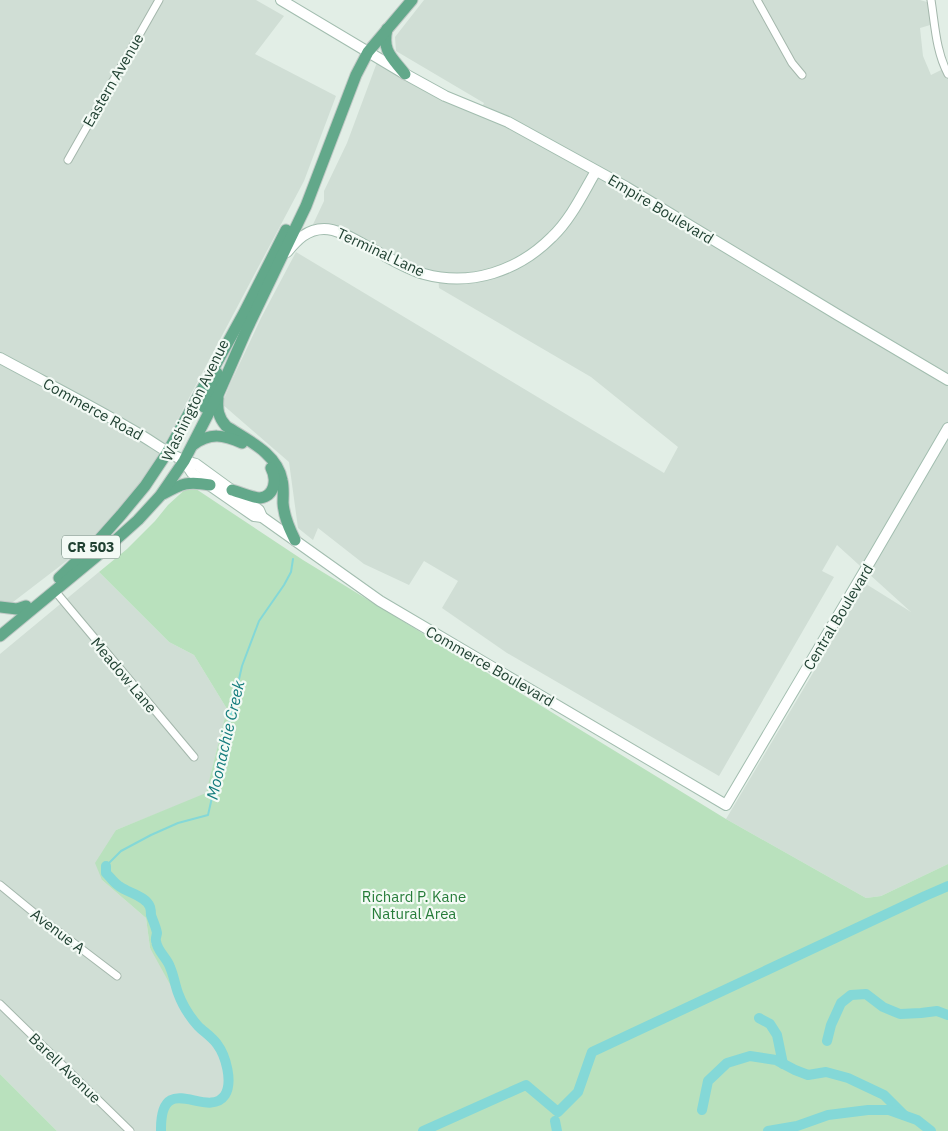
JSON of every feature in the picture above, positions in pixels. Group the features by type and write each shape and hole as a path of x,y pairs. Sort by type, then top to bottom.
{"main road":[{"name":"CR 503","path":"368,52 412,0"},
{"path":"387,29 386,49 405,74"},
{"name":"Washington Avenue","path":"0,636 138,520 160,496 184,461 218,395 246,331 306,206 356,75 368,52"},
{"name":"Washington Avenue","path":"0,628 69,570 97,542 145,486 167,453 228,341 328,149"},
{"path":"184,461 182,452 204,409 228,341"},
{"path":"218,395 217,410 226,426 266,452 276,465 282,480 286,519 295,540"},
{"path":"193,445 201,439 215,436 229,437 243,443 264,458 273,471 275,482 272,490 267,495 258,498 232,490"},
{"path":"160,496 184,483 210,485"},
{"path":"0,607 17,609 26,606"}],"street":[{"name":"Eastern Avenue","path":"68,160 159,0"},
{"name":"Empire Boulevard","path":"281,0 445,96 508,122 626,187 948,380"},
{"path":"757,0 792,63 802,75"},
{"path":"931,0 940,58 948,74"},
{"name":"Terminal Lane","path":"280,261 297,240 304,235 310,231 325,229 339,232 398,263 423,273 438,277 456,278 492,274 505,270 528,258 553,236 568,219 596,171"},
{"name":"Commerce Road","path":"0,358 139,434 167,453 184,461"},
{"name":"Central Boulevard","path":"726,804 948,428"},
{"name":"Commerce Boulevard","path":"184,461 192,473 254,516 262,517 380,601 726,804"},
{"name":"Commerce Boulevard","path":"184,461 196,464 259,510 262,517"},
{"name":"Meadow Lane","path":"55,591 194,757"},
{"name":"Avenue A","path":"0,885 116,976"},
{"name":"Barell Avenue","path":"0,1004 130,1131"}],"shaded area":[{"path":"0,0 256,0 284,16 255,54 336,96 304,181 155,462 127,503 90,543 0,612"},
{"path":"424,0 920,0 934,4 937,23 920,28 923,56 931,75 945,68 948,72 948,864 881,896 866,898 726,819 866,584 911,612 837,545 822,571 834,577 719,776 507,653 442,608 458,581 424,561 409,585 364,564 318,528 313,540 298,528 289,462 222,404 261,318 296,252 664,473 678,447 591,377 439,288 438,275 336,227 308,235 324,201 324,191 347,143 379,57 481,109 484,103 396,51 395,37"},
{"path":"99,572 169,642 194,655 227,709 206,794 116,830 102,880 146,918 150,948 227,1052 233,1090 223,1104 166,1131 57,1131 0,1074 0,654"}],"green space":[{"name":"Richard P. Kane Natural Area","path":"190,485 303,560 726,819 866,898 881,896 948,864 948,1131 161,1131 162,1113 170,1101 176,1097 193,1099 202,1103 211,1103 219,1100 225,1095 228,1086 228,1071 224,1056 217,1044 182,1006 150,948 146,918 102,880 95,863 116,830 206,793 227,709 194,655 169,642 99,572 127,549 168,505"},
{"path":"0,1074 57,1131 0,1131"}],"waterway":[{"name":"Moonachie Creek","path":"106,866 121,851 151,835 178,823 208,815 242,666 259,621 284,585 291,572 293,559"},
{"name":"Moonachie Creek","path":"106,866 106,873 115,883 141,897 148,903 157,931 157,945 169,964 182,1002 195,1022 217,1044 227,1069 228,1083 225,1095 217,1101 207,1103 176,1098 168,1102 163,1112 161,1131"},
{"path":"423,1131 526,1085 558,1112 578,1092 592,1052 948,886"},
{"path":"827,1041 831,1025 841,1003 851,995 866,994 883,1007 900,1014 937,1011 948,1015"},
{"path":"759,1018 770,1024 777,1035 783,1064"},
{"path":"702,1110 708,1081 727,1063 750,1056 776,1060 808,1075 826,1072 848,1078 884,1095 904,1115"},
{"path":"768,1131 797,1126 828,1115 868,1110 889,1110 917,1120 931,1131"},
{"path":"555,1121 557,1131"}]}
